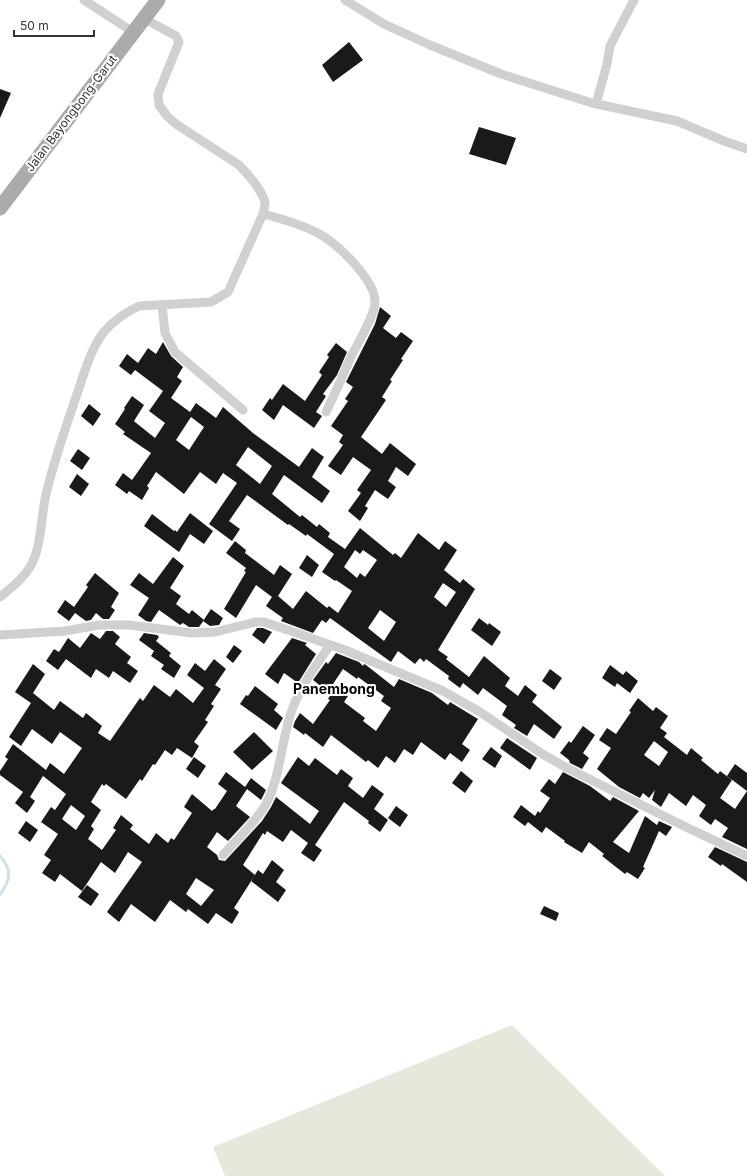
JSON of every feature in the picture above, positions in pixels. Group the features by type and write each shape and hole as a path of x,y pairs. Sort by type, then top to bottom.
{"main road":[{"name":"Jalan Bayongbong-Garut","path":"0,208 158,0"}],"street":[{"path":"84,0 133,32"},
{"path":"345,0 384,24 430,45 501,74 596,104 676,121 747,149"},
{"path":"596,104 607,64 610,46 634,0"},
{"path":"0,597 21,579 30,568 34,560 50,477 89,360 102,335 111,324 132,309 139,306 163,306 211,302 228,292 268,216 264,200 247,173 239,165 176,124 167,116 159,105 158,94 179,42 176,36 143,18"},
{"path":"268,216 297,224 323,236 351,260 369,283 375,300 374,307 367,324 326,412"},
{"path":"163,306 165,333 175,352 243,410"},
{"path":"0,635 65,631 99,625 129,625 192,633 207,633 255,622 264,622 330,645 420,681 456,698 480,712 550,759 747,856"},
{"path":"223,855 261,812 267,803 277,772 294,703 299,692 330,645"}],"shaded area":[{"path":"512,1025 665,1176 225,1176 213,1147"}],"building":[{"path":"349,42 363,60 333,82 322,65"},
{"path":"0,89 11,93 0,118"},
{"path":"479,127 516,138 506,165 469,154"},
{"path":"380,307 391,316 383,328 396,338 401,332 413,341 401,359 403,360 390,380 392,381 382,397 386,400 361,437 382,454 390,443 416,464 408,476 396,467 388,481 396,487 388,499 375,490 365,506 368,508 360,521 348,511 361,493 357,490 371,470 353,457 341,475 328,466 343,445 339,442 343,435 331,426 348,401 345,399 353,387 346,382 375,324"},
{"path":"163,342 171,356 183,367 177,377 182,381 171,398 190,412 196,403 216,418 223,407 253,433 299,467 312,448 324,457 312,477 330,491 322,503 284,475 272,494 300,517 302,515 317,527 319,524 330,533 328,537 345,549 360,528 393,555 395,553 401,558 418,533 439,550 445,541 457,550 444,570 460,583 463,579 475,589 438,650 448,657 446,659 469,677 484,656 510,678 505,686 518,696 525,685 537,695 532,702 562,727 554,739 534,724 527,736 514,728 516,725 502,715 507,706 483,688 478,695 463,683 460,688 448,679 449,676 426,659 424,662 420,658 415,664 398,651 391,662 330,618 326,623 322,620 313,633 281,621 283,618 266,606 272,597 256,585 236,618 224,609 246,572 244,571 246,568 226,553 235,541 246,550 245,553 274,575 280,565 292,574 278,596 293,609 306,591 327,608 329,606 338,613 352,591 322,572 334,554 307,534 306,536 289,524 288,525 247,495 229,521 240,529 232,541 209,524 237,483 223,473 216,484 200,472 184,494 156,472 147,486 149,488 142,500 129,491 127,494 115,485 123,473 132,480 151,453 123,434 125,432 115,424 132,396 144,405 134,421 135,422 155,438 165,423 149,411 163,391 135,370 131,375 119,366 127,354 138,363 148,348 156,354","holes":["191,417 204,427 189,450 176,440","248,447 272,466 260,484 236,465","355,550 360,554 363,550 377,560 365,577 360,573 357,578 344,567","443,583 456,592 446,607 434,597","380,610 396,622 384,641 368,628"]},
{"path":"336,343 347,352 337,375 323,394 326,396 316,412 322,416 314,428 283,405 274,420 262,410 270,398 272,400 283,384 305,401 322,375 319,372 329,357 327,355"},
{"path":"89,404 101,414 93,426 81,416"},
{"path":"78,449 90,458 82,470 70,461"},
{"path":"77,474 89,484 81,496 69,487"},
{"path":"190,513 213,531 204,544 190,534 179,552 144,526 152,514 177,532"},
{"path":"307,555 319,565 312,577 299,568"},
{"path":"173,557 184,566 170,588 181,596 176,604 189,614 192,610 204,620 199,627 189,627 183,623 180,625 159,610 151,622 146,621 138,615 149,598 130,585 139,573 153,584"},
{"path":"95,573 119,593 111,607 115,610 109,619 103,619 96,613 91,620 86,621 75,613 69,621 57,612 65,600 74,607 88,587 86,585"},
{"path":"211,609 223,618 219,625 210,626 203,621"},
{"path":"479,618 501,632 492,646 471,630"},
{"path":"257,628 263,628 272,632 264,644 252,635"},
{"path":"106,631 113,631 120,637 115,644 131,657 127,663 138,671 130,683 113,671 109,678 96,669 91,678 66,659 58,670 46,661 54,649 59,652 68,638 80,648 91,633 100,639"},
{"path":"144,633 157,635 159,637 156,641 171,653 169,656 181,666 174,678 161,669 164,665 151,656 154,651 139,640"},
{"path":"292,638 307,643 305,645 316,654 298,683 284,673 278,684 265,674"},
{"path":"234,645 242,651 233,663 226,657"},
{"path":"336,653 359,662 363,666 364,664 366,665 394,687 399,679 432,693 448,705 450,702 478,719 462,744 470,750 462,762 450,753 445,760 421,742 413,755 404,749 395,763 386,756 378,768 368,760 366,762 331,735 323,747 305,733 304,735 293,727 300,713 313,724 330,700 328,699 331,694 313,680 326,662 328,664","holes":["343,669 357,679 358,677 384,696 381,701 391,708 376,731 363,721 365,718 344,702 348,696 333,684"]},
{"path":"214,659 226,669 215,685 221,689 211,704 214,706 205,720 208,722 194,742 199,746 192,758 177,748 172,755 165,750 155,765 153,764 142,781 140,779 126,799 106,784 104,786 102,784 91,802 101,810 91,826 94,829 88,839 102,850 116,830 113,828 121,815 133,825 130,829 149,844 156,833 168,843 171,838 174,840 192,813 184,807 192,794 212,811 215,809 227,791 218,784 226,772 245,787 251,778 266,790 261,800 247,789 236,806 250,817 228,841 217,832 207,847 217,855 219,860 225,861 262,821 276,797 310,824 319,811 281,783 298,757 309,766 315,758 337,775 341,769 353,778 348,786 363,798 372,785 384,794 374,809 388,820 380,832 368,823 369,821 344,802 315,845 322,850 314,862 301,853 308,843 291,830 283,842 267,831 265,835 263,833 243,865 255,875 234,908 239,912 232,924 216,913 208,924 188,909 186,912 170,900 155,922 131,904 119,922 107,912 142,862 128,852 115,873 101,862 82,891 60,874 55,882 42,873 51,860 44,855 58,834 41,822 51,807 55,810 66,794 43,776 30,797 35,801 27,813 15,803 23,792 0,775 0,771 8,759 5,757 13,744 46,770 50,763 64,774 82,748 60,732 52,744 32,729 21,746 9,737 31,703 15,692 33,664 45,674 33,693 54,710 60,701 83,718 86,713 102,726 98,733 110,741 140,698 143,701 154,685 170,697 176,689 193,703 204,688 187,675 195,663 205,671","holes":["71,805 85,816 76,830 62,819","196,878 214,890 201,906 186,894"]},
{"path":"610,665 623,675 626,671 638,681 630,693 617,683 615,687 602,678"},
{"path":"550,669 562,678 554,690 542,681"},
{"path":"255,686 278,704 274,710 283,718 276,730 240,704"},
{"path":"638,698 653,711 656,707 668,716 660,728 667,733 664,737 687,755 691,748 703,758 701,760 718,774 720,771 732,780 720,798 735,809 747,791 747,849 722,837 728,828 715,819 711,825 699,816 706,805 693,795 686,806 669,793 661,807 652,800 655,790 649,798 643,793 640,798 619,787 597,769 611,748 599,740 607,728 616,734 631,712 629,711","holes":["654,741 668,752 659,766 644,755"]},
{"path":"583,726 595,735 583,753 589,758 582,769 570,763 569,760 560,753 569,741 571,743"},
{"path":"254,732 273,751 252,770 233,752"},
{"path":"507,738 537,758 530,770 500,748"},
{"path":"491,747 502,756 495,768 482,759"},
{"path":"194,757 206,766 198,778 186,769"},
{"path":"735,764 747,773 747,791 727,776"},
{"path":"461,771 473,781 465,793 452,783"},
{"path":"563,772 590,786 610,801 613,797 639,811 613,842 629,853 645,816 657,825 659,821 672,827 666,836 659,831 643,867 645,868 638,879 627,872 625,874 602,856 604,854 589,842 582,853 564,842 565,841 546,827 542,833 528,822 525,826 513,817 521,805 535,816 538,811 540,813 550,798 540,791 549,779 555,784"},
{"path":"396,806 408,815 400,827 388,818"},
{"path":"26,821 38,830 30,842 18,833"},
{"path":"715,847 747,862 747,882 722,864 721,866 708,857"},
{"path":"272,860 284,870 276,882 286,890 278,902 251,881 258,870 263,874"},
{"path":"87,885 99,894 91,906 78,897"},
{"path":"544,906 559,913 556,921 540,914"}],"waterway":[{"path":"0,856 7,866 9,876 0,895"}],"district":[{"name":"Panembong","path":"334,688"}]}
